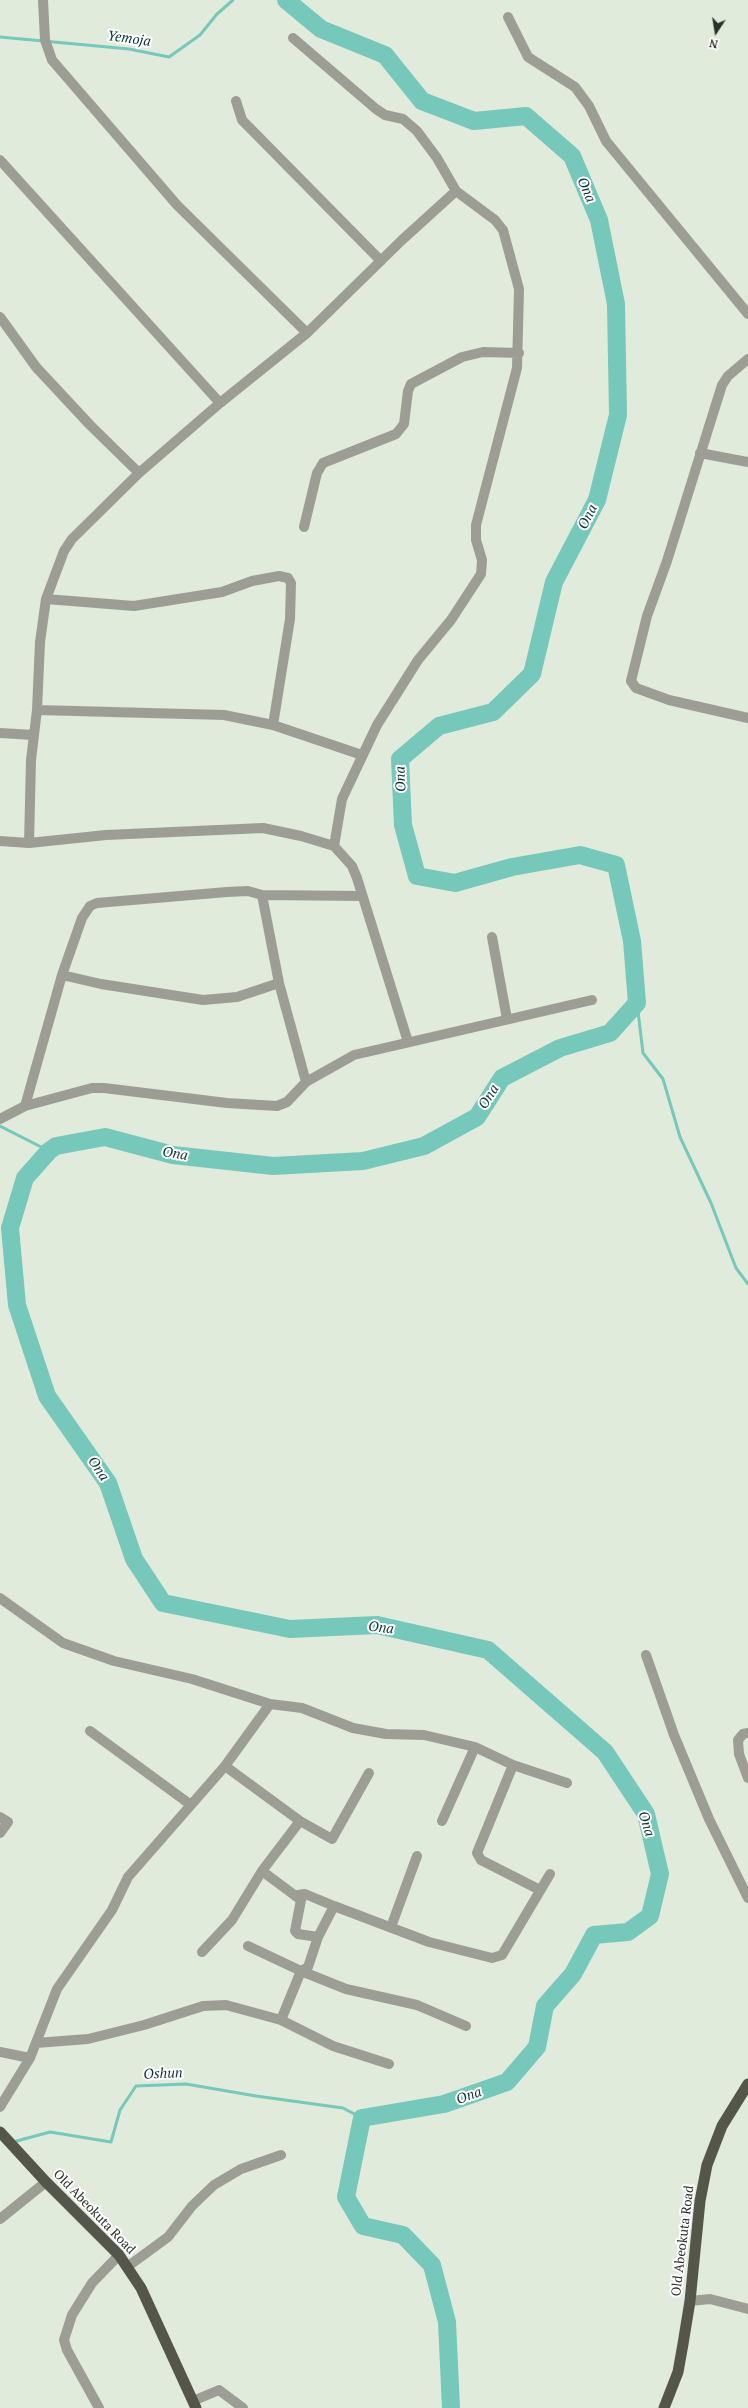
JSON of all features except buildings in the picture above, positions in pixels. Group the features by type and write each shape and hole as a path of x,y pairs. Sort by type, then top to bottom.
{"highway":[{"name":"Old Abeokuta Road","path":"664,2408 678,2372 690,2301 700,2201 708,2165 722,2126 748,2084"},
{"name":"Old Abeokuta Road","path":"3,2135 46,2182 119,2255 127,2266 141,2288 156,2317 195,2405"}],"street":[{"path":"43,0 45,44 52,60 177,205 307,333"},
{"path":"508,17 528,57 575,87 596,118 606,141 748,314"},
{"path":"293,38 376,109 385,115 403,119 411,124 437,158 456,191 495,220 503,230 519,289 519,353 517,368 476,525 476,540 482,560 482,574 451,620 418,660 401,684 362,755 339,809 334,846"},
{"path":"236,101 242,120 381,261"},
{"path":"0,160 220,403"},
{"path":"29,843 33,735 37,710 40,642 46,599 57,564 72,539 139,472 220,403 307,333 456,191"},
{"path":"0,317 36,367 90,425 139,472"},
{"path":"304,527 317,473 323,463 396,434 404,424 408,391 411,384 462,357 483,352 519,353"},
{"path":"748,358 728,376 722,386 667,561 647,616 632,685 640,690 669,700 748,718"},
{"path":"700,453 748,462"},
{"path":"46,599 134,606 222,592 252,580 279,576 288,578 291,583 290,619 272,725"},
{"path":"37,710 224,715 272,725 362,755"},
{"path":"0,733 33,735"},
{"path":"0,841 29,843 106,835 263,828 301,836 334,846 352,866 390,981 408,1042"},
{"path":"25,1106 62,975 82,918 90,906 96,903 248,891 262,895 361,896"},
{"path":"262,895 279,983 306,1082"},
{"path":"492,937 508,1019"},
{"path":"62,975 101,984 203,1000 237,997 279,983"},
{"path":"0,1119 25,1106 92,1088 104,1088 227,1103 277,1106 286,1102 306,1082 354,1055 592,1000"},
{"path":"0,1598 63,1642 114,1661 132,1663 144,1669 192,1679 270,1704 302,1708 353,1728 386,1734 424,1735 475,1747 513,1765 567,1783"},
{"path":"646,1655 674,1735 706,1812 748,1898"},
{"path":"0,2107 30,2058 57,1989 112,1910 128,1877 225,1766 270,1704"},
{"path":"90,1731 191,1805"},
{"path":"748,1733 743,1734 738,1740 739,1754 748,1778"},
{"path":"442,1821 475,1747"},
{"path":"513,1765 477,1853 481,1860 540,1890"},
{"path":"225,1766 300,1821 332,1839 369,1773"},
{"path":"0,1817 8,1822 0,1833"},
{"path":"202,1952 232,1920 262,1871 300,1821"},
{"path":"391,1927 417,1856"},
{"path":"262,1871 298,1895 302,1900 295,1931 298,1934 318,1937"},
{"path":"298,1895 305,1894 429,1942 492,1958 502,1955 550,1874"},
{"path":"281,2020 301,1971 308,1967 318,1937 334,1906"},
{"path":"248,1946 301,1971 346,1989 417,2005 466,2026"},
{"path":"36,2043 88,2039 144,2025 203,2006 226,2005 281,2020 333,2046 389,2064"},
{"path":"0,2052 30,2058"},
{"path":"127,2266 168,2237 192,2206 214,2185 241,2169 281,2155"},
{"path":"0,2219 46,2182"},
{"path":"99,2408 67,2350 64,2340 72,2315 92,2283 119,2255"},
{"path":"690,2301 710,2299 748,2309"},
{"path":"195,2405 219,2390 243,2408"}],"waterway":[{"name":"Yemoja","path":"0,37 129,49 169,57 200,35 217,14 233,0"},
{"name":"Ona","path":"286,0 321,29 385,55 422,101 474,121 526,116 572,156 599,220 616,304 618,415 597,500 554,582 532,674 493,712 439,726 400,759 403,825 417,876 455,883 512,867 580,855 616,865 632,941 637,1003 610,1033 560,1048 502,1078 477,1117 424,1146 363,1161 273,1166 173,1155 105,1137 56,1146 49,1151 25,1178 10,1228 17,1305 47,1396 108,1483 134,1559 163,1603 290,1629 377,1625 488,1650 605,1752 646,1814 660,1874 650,1916 628,1932 594,1935 573,1974 545,2006 537,2047 507,2082 444,2104 362,2118 346,2197 363,2226 403,2235 432,2265 447,2322 451,2408"},
{"path":"637,1003 643,1053 663,1079 680,1137 711,1203 736,1268 748,1284"},
{"path":"0,1126 49,1151"},
{"name":"Oshun","path":"13,2142 50,2132 111,2142 120,2110 136,2086 186,2084 256,2096 343,2108 362,2118"}]}
